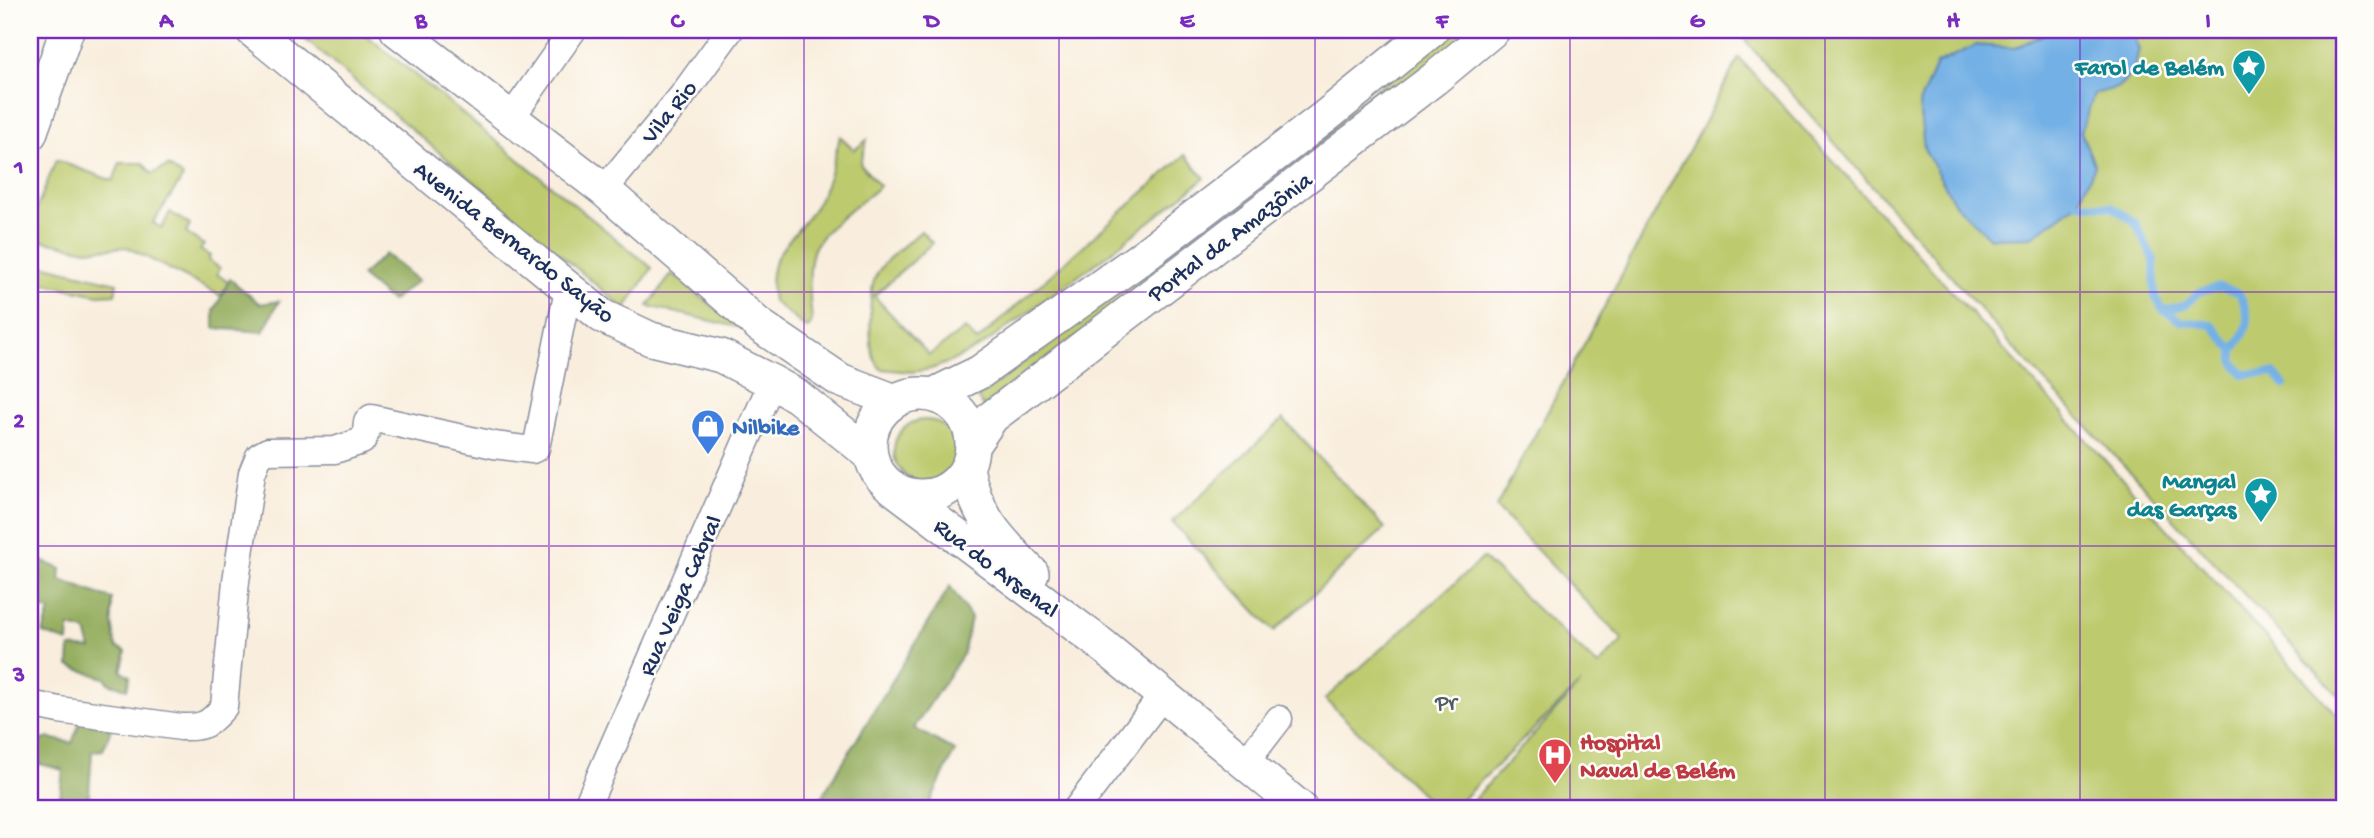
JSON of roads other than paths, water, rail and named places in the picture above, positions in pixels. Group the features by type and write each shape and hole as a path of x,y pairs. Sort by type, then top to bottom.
{"street":[{"path":"30,134 67,30"},
{"name":"Avenida Bernardo Sayão","path":"252,30 602,316 651,339 721,356 772,382 797,396 871,455"},
{"path":"397,30 604,190 758,325 840,380 895,401"},
{"path":"511,118 573,30"},
{"name":"Vila Rio","path":"604,190 682,96 730,30"},
{"name":"Portal da Amazônia","path":"933,396 980,372 1135,262 1326,116 1432,30"},
{"name":"Portal da Amazônia","path":"969,457 992,417 1423,88 1493,30"},
{"path":"30,704 181,727 200,728 213,719 224,707 236,581 252,473 259,456 268,451 341,449 362,441 367,422 371,418 494,444 532,450 536,448 568,290"},
{"name":"Rua Veiga Cabral","path":"586,808 772,382"},
{"path":"920,394 933,396 949,402 962,414 970,429 969,457 959,480 934,494 906,494 893,488 879,474 871,455 872,431 885,409 895,401 920,394"},
{"name":"Rua do Arsenal","path":"969,457 971,491 980,512 994,533 1101,645"},
{"name":"Rua do Arsenal","path":"893,488 1101,645 1300,808"},
{"path":"1076,808 1162,696"},
{"path":"1245,763 1279,719"}],"water":[{"path":"2052,30 2130,30 2139,49 2133,74 2119,87 2094,94 2081,132 2095,166 2078,203 2032,237 1990,238 1955,204 1924,149 1919,104 1936,64 1976,45 2015,48"}],"waterway":[{"path":"2078,203 2112,207 2135,222 2154,260 2155,297 2163,310 2181,321 2212,325 2233,350 2233,361 2243,374 2274,373 2284,385"},
{"path":"2163,310 2186,305 2199,292 2220,287 2239,293 2248,323 2233,350"}],"place":[{"name":"Farol de Belém","path":"2249,96"},
{"name":"Nilbike","path":"708,456"},
{"name":"Mangal das Garças","path":"2261,524"},
{"name":"Hospital Naval de Belém","path":"1555,785"}],"park label":[{"name":"Pr","path":"1446,701"}]}
